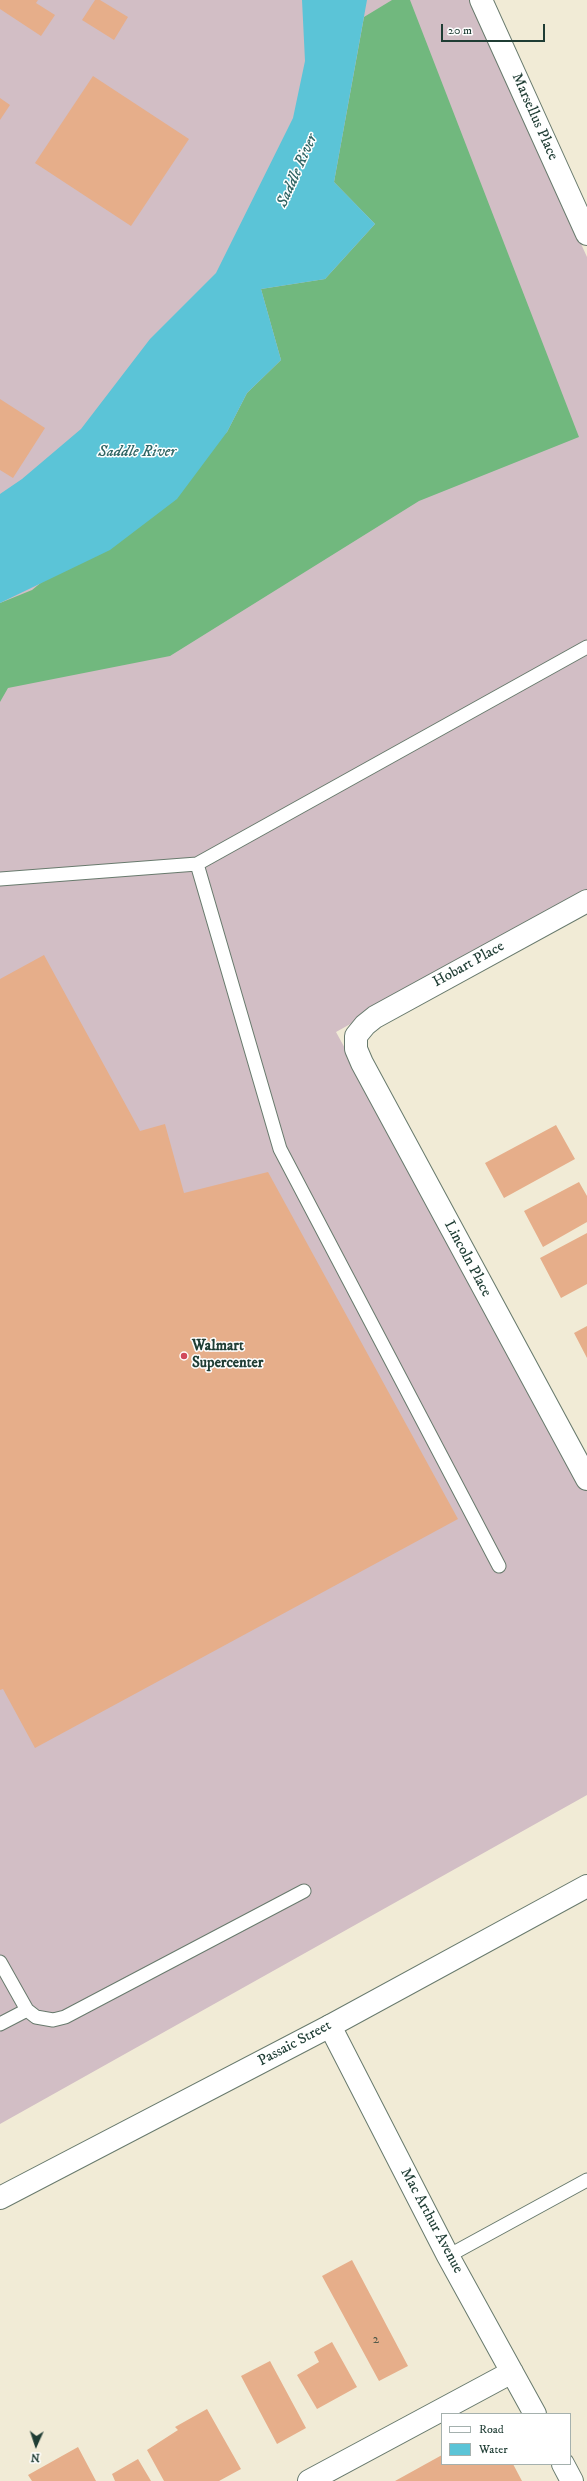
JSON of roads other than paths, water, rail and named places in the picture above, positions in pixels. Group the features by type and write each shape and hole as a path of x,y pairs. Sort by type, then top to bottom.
{"street":[{"name":"Marsellus Place","path":"481,0 587,234"},
{"name":"Hobart Place","path":"356,1036 364,1025 375,1017 587,901"},
{"name":"Lincoln Place","path":"356,1036 356,1049 362,1064 587,1479"},
{"name":"Passaic Street","path":"0,2198 330,2026 587,1886"},
{"name":"Mac Arthur Avenue","path":"330,2026 448,2256 534,2413"},
{"path":"309,2481 512,2372"},
{"path":"564,2465 572,2481"}],"lane":[{"path":"0,879 197,864 587,647"},
{"path":"197,864 280,1149 499,1566"},
{"path":"0,1962 27,2010 36,2017 53,2020 65,2017 304,1891"},
{"path":"0,2024 27,2010"},
{"path":"448,2256 587,2180"}],"water":[{"name":"Saddle River","path":"302,0 367,0 334,182 375,224 325,279 261,289 281,360 247,393 227,432 177,499 110,550 0,603 0,494 22,479 81,429 150,339 216,273 293,118 305,61"}],"place":[{"name":"Walmart Supercenter","path":"184,1356"}]}
